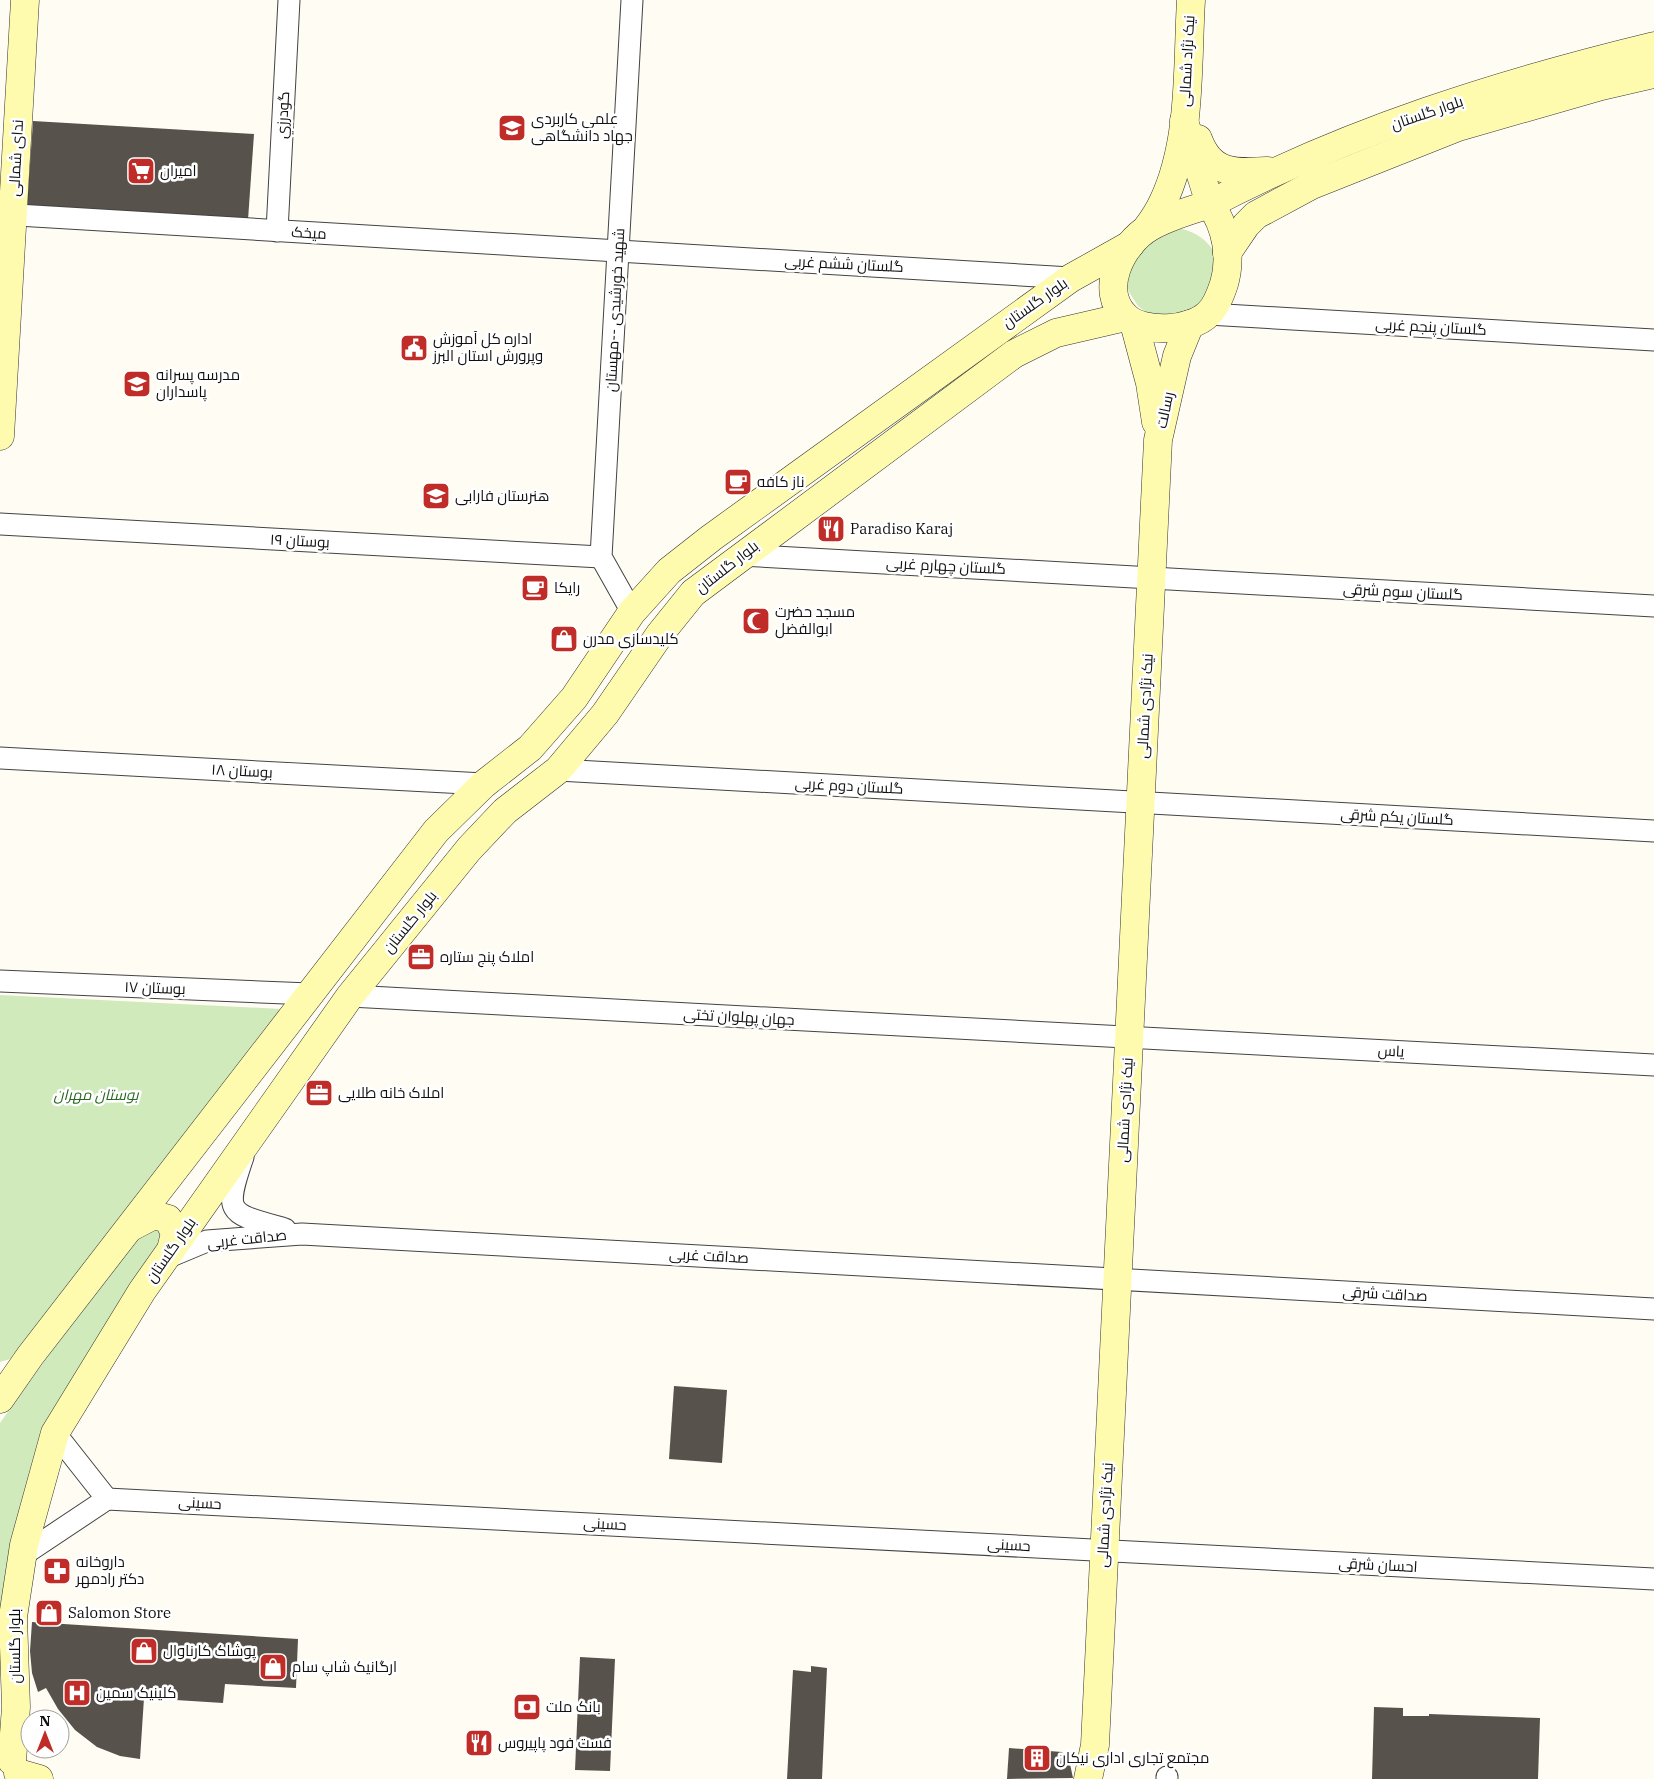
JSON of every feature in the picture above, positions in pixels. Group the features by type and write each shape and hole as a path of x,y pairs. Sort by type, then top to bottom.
{"main road":[{"name":"ندای شمالی","path":"0,436 6,215 25,0"},
{"name":"نیک نژاد شمالی","path":"1185,111 1191,0"},
{"name":"بلوار گلستان","path":"1210,204 1310,156 1421,113 1596,60 1654,46"},
{"name":"بلوار گلستان","path":"1227,253 1246,225 1256,215 1312,185 1352,168 1458,127 1601,86 1654,74"},
{"path":"1185,111 1203,152 1214,165 1224,170 1245,173 1278,171"},
{"path":"1185,111 1210,204 1222,225 1227,253 1224,284 1199,319 1164,329 1130,320 1116,304 1113,290 1114,276 1138,237 1163,202 1169,186 1185,111"},
{"path":"1138,237 1170,216 1210,204"},
{"name":"بلوار گلستان","path":"0,1399 30,1356 436,831 484,784 530,748 574,698 632,612 669,571 711,538 1035,302 1070,278 1138,237"},
{"path":"1035,302 1045,302 1054,306 1060,314 1060,324 1056,333"},
{"name":"رسالت","path":"1158,440 1177,356 1199,319"},
{"name":"بلوار گلستان","path":"18,1769 13,1617 23,1555 55,1434 142,1291 350,996 469,849 505,811 558,770 605,714 660,634 693,592 1014,354 1056,333 1130,320"},
{"name":"رسالت","path":"1130,320 1150,383 1158,440"},
{"name":"نیک نژادی شمالی","path":"1088,1779 1095,1745 1158,440"},
{"path":"131,1227 154,1215 168,1219 175,1233 168,1255"},
{"path":"0,1368 30,1356"},
{"path":"0,1671 13,1647"}],"street":[{"name":"گودرزي","path":"277,231 289,0"},
{"name":"شهید خورشیدی --مهستان","path":"601,557 632,0"},
{"name":"میخک","path":"6,215 618,251"},
{"name":"گلستان ششم غربی","path":"618,251 1070,278"},
{"name":"گلستان پنجم غربی","path":"1199,319 1654,340"},
{"name":"بوستان ۱۹","path":"0,524 601,557"},
{"name":"گلستان چهارم غربی","path":"741,555 1151,578"},
{"path":"601,557 632,612"},
{"name":"گلستان سوم شرقی","path":"1151,578 1654,606"},
{"name":"بوستان ۱۸","path":"0,758 484,784"},
{"name":"گلستان دوم غربی","path":"558,770 1140,803"},
{"name":"گلستان یکم شرقی","path":"1140,803 1654,831"},
{"name":"بوستان ۱۷","path":"0,981 310,994"},
{"name":"جهان پهلوان تختی","path":"350,996 1128,1037"},
{"name":"یاس","path":"1128,1037 1654,1065"},
{"name":"صداقت غربی","path":"250,1138 232,1191 235,1210 242,1216 302,1234"},
{"name":"صداقت غربی","path":"168,1255 207,1241 302,1234 1116,1279"},
{"name":"صداقت شرقی","path":"1116,1279 1654,1309"},
{"path":"23,1555 107,1499 55,1434"},
{"name":"حسینی","path":"107,1499 1103,1550"},
{"name":"احسان شرقی","path":"1103,1550 1654,1579"}],"green space":[{"path":"1173,227 1189,231 1209,245 1217,259 1219,279 1195,315 1150,315 1138,306 1129,292 1125,277 1133,247"},
{"name":"بوستان مهران","path":"0,995 282,1009 10,1359 0,1362"},
{"path":"160,1228 166,1244 48,1429 0,1642 0,1423 137,1232"}],"building":[{"name":"امیران","path":"33,121 254,134 248,220 27,208"},
{"path":"674,1386 727,1390 722,1463 669,1459"},
{"path":"32,1622 298,1639 296,1688 225,1684 223,1703 144,1698 140,1759 120,1756 97,1747 75,1730 70,1724 70,1709 58,1709 46,1688 38,1692 32,1673 30,1651"},
{"path":"580,1657 615,1659 610,1771 575,1770"},
{"path":"811,1666 827,1668 822,1779 787,1779 793,1670 811,1672"},
{"path":"1374,1707 1403,1708 1403,1716 1429,1716 1429,1714 1540,1718 1538,1779 1372,1779"},
{"name":"مجتمع تجاری اداری نیکان","path":"1009,1748 1062,1752 1070,1764 1073,1778 1007,1779"}],"place":[{"name":"علمی کاربردی جهاد دانشگاهی","path":"512,128"},
{"name":"امیران","path":"141,171"},
{"name":"اداره کل آموزش وپرورش استان البرز","path":"414,348"},
{"name":"مدرسه پسرانه پاسداران","path":"137,384"},
{"name":"ناز کافه","path":"738,482"},
{"name":"هنرستان فارابی","path":"436,496"},
{"name":"Paradiso Karaj","path":"831,529"},
{"name":"رایکا","path":"535,588"},
{"name":"مسجد حضرت ابوالفضل","path":"756,621"},
{"name":"کلیدسازی مدرن","path":"564,639"},
{"name":"املاک پنج ستاره","path":"421,957"},
{"name":"املاک خانه طلایی","path":"319,1093"},
{"name":"داروخانه دکتر رادمهر","path":"57,1571"},
{"name":"Salomon Store","path":"49,1613"},
{"name":"پوشاک کارناوال","path":"144,1651"},
{"name":"ارگانیک شاپ سام","path":"273,1667"},
{"name":"کلینیک سمین","path":"77,1693"},
{"name":"بانک ملت","path":"527,1707"},
{"name":"فست فود پاپیروس","path":"479,1743"},
{"name":"مجتمع تجاری اداری نیکان","path":"1037,1758"}]}
